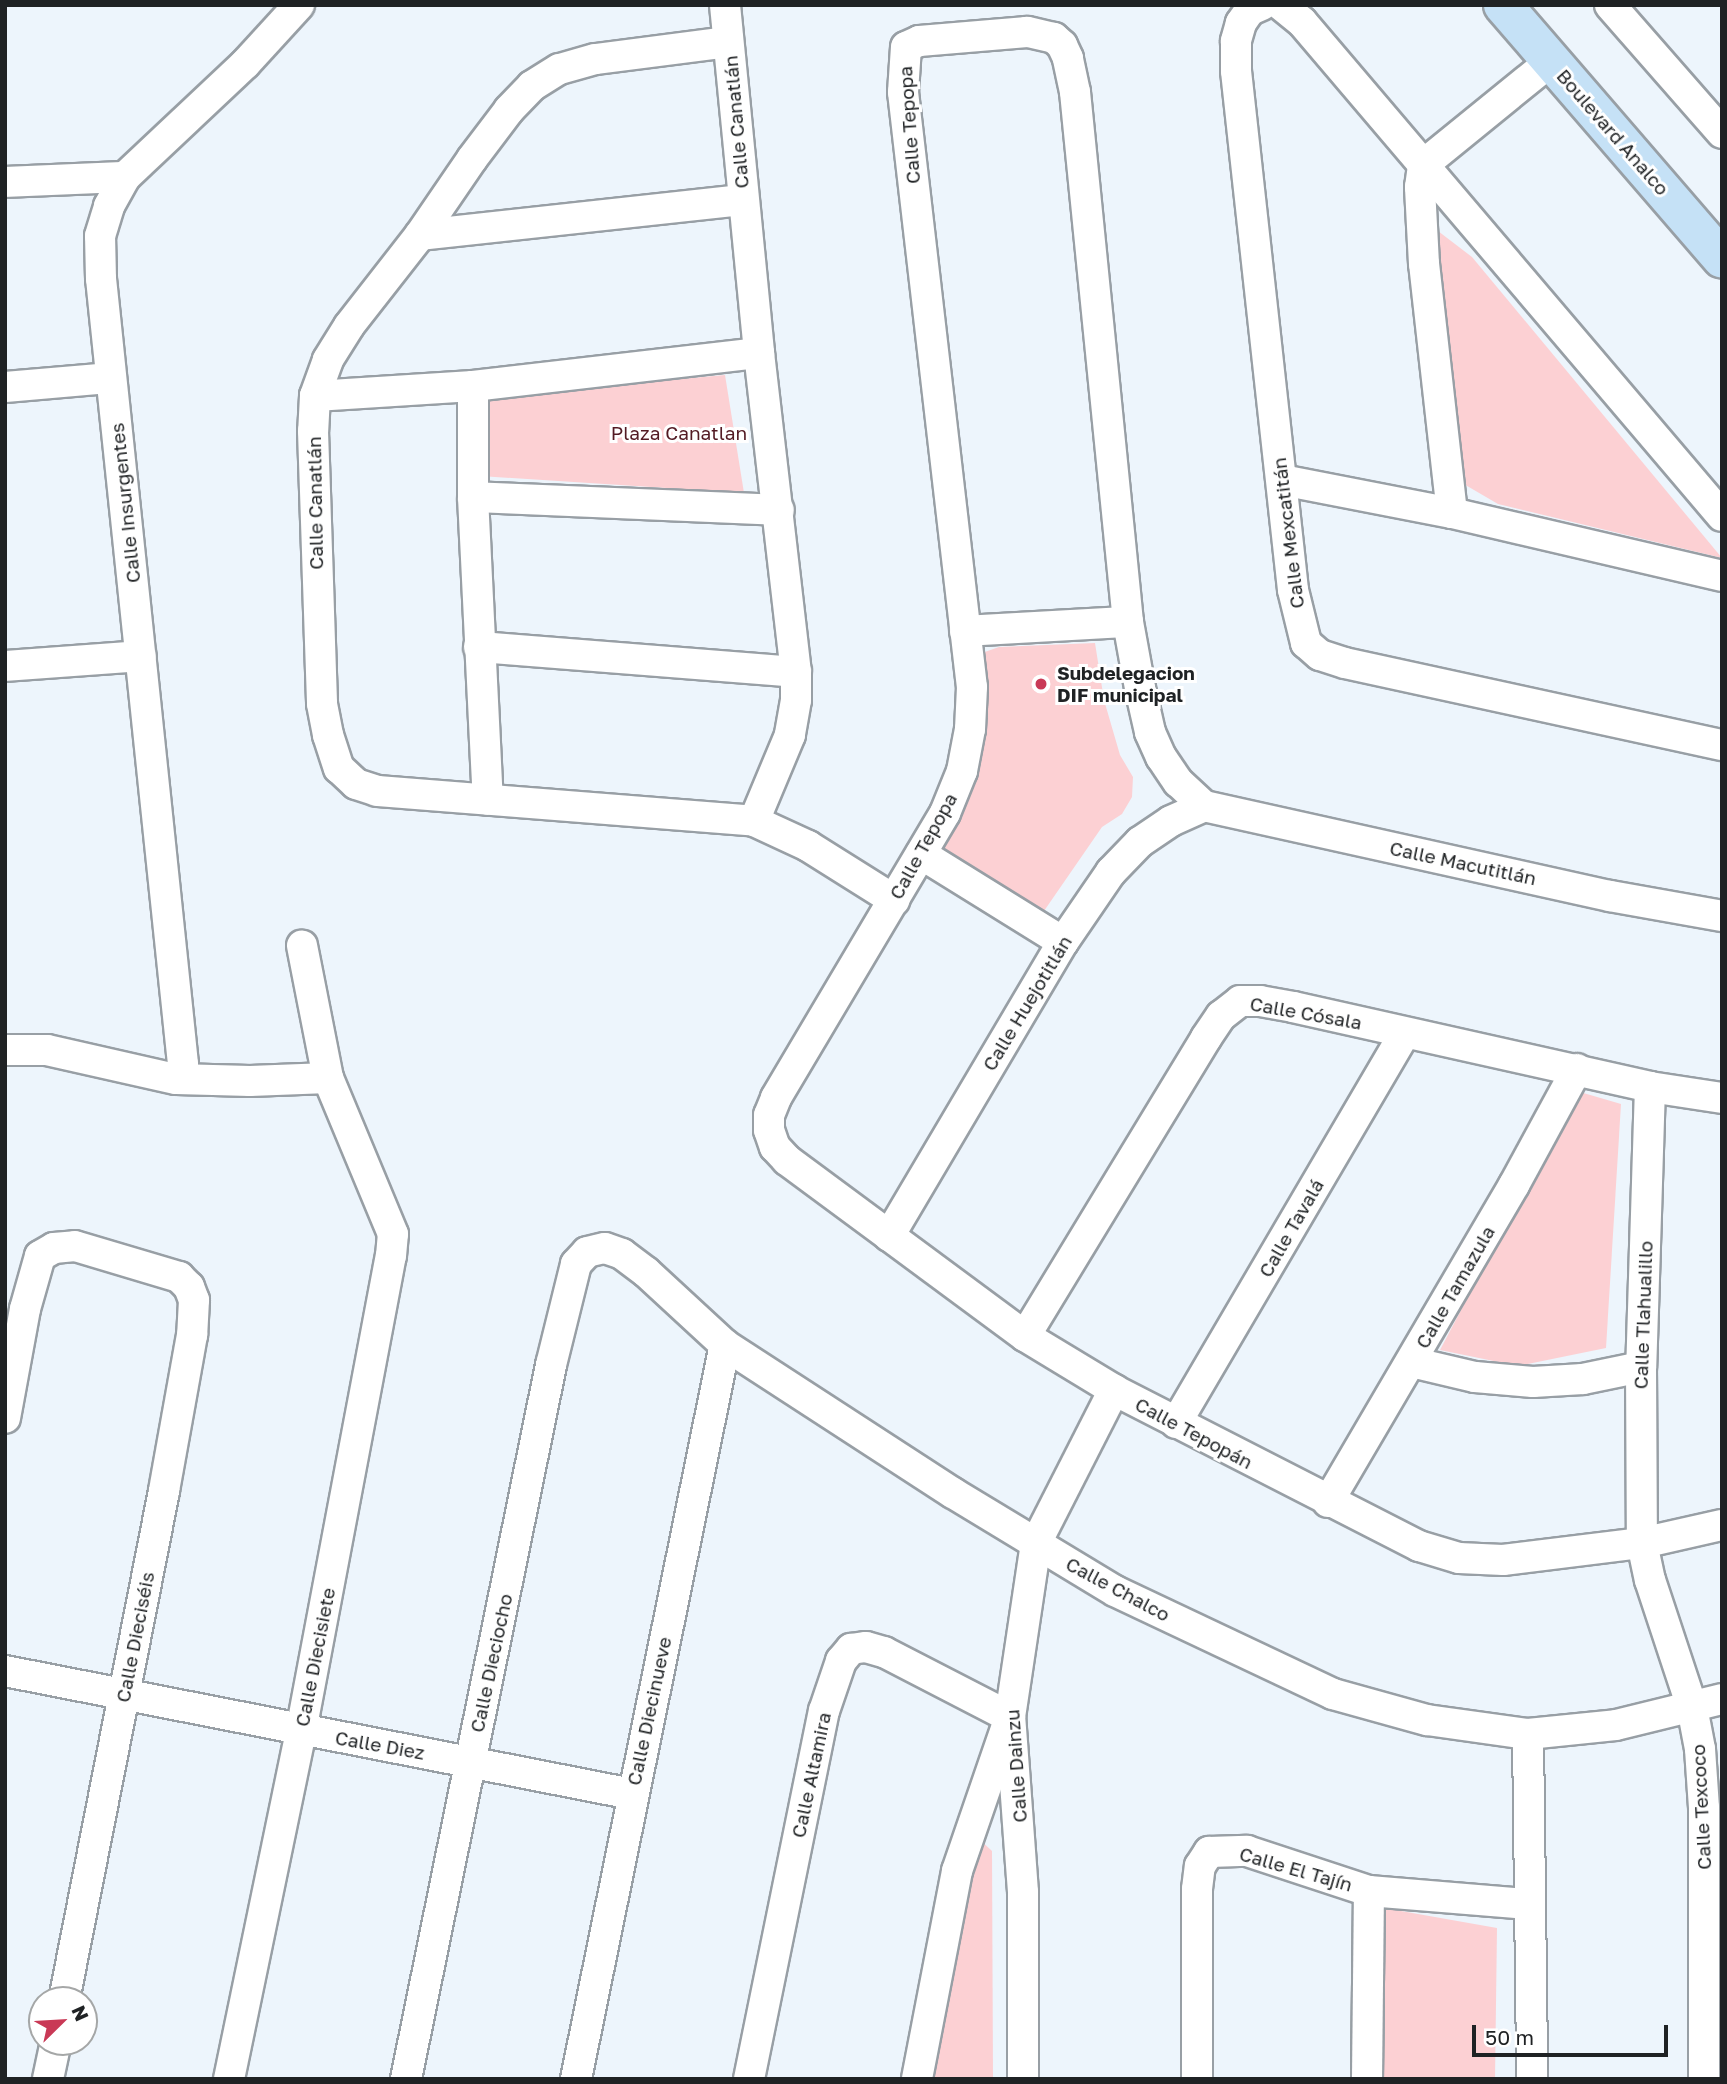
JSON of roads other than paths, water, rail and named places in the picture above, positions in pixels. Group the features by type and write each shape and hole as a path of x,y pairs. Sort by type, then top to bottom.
{"street":[{"name":"Calle Insurgentes","path":"181,1078 183,1064 101,279 100,236 109,206 125,177 245,64 299,5"},
{"name":"Calle Canatlán","path":"725,5 759,353 796,672 796,700 790,735 754,821"},
{"name":"Calle Mexcatitán","path":"1262,5 1250,10 1241,23 1236,41 1236,71 1299,621 1306,643 1320,655 1345,663 1722,745"},
{"path":"1281,5 1302,23 1722,516"},
{"name":"Boulevard Analco","path":"1503,5 1722,259"},
{"path":"1610,5 1722,133"},
{"name":"Calle Tepopa","path":"776,1098 945,813 962,771 968,740 972,687 903,92 903,60 906,47 919,41 1027,32 1054,38 1062,45 1071,69 1128,622 1150,732 1178,782 1204,806"},
{"name":"Calle Canatlán","path":"728,43 595,59 559,69 541,80 509,110 420,235 349,326 328,360 315,396 315,524 322,704 339,768 355,784 377,791 754,821 808,846 894,900"},
{"path":"1452,513 1424,264 1420,187 1423,165 1552,60"},
{"path":"5,182 125,177"},
{"path":"420,235 743,200"},
{"path":"315,396 473,386 759,353"},
{"path":"5,387 111,378"},
{"path":"473,386 472,496 488,800"},
{"path":"1282,480 1452,513 1722,576"},
{"path":"472,496 779,510"},
{"path":"965,631 1128,622"},
{"path":"479,648 796,672"},
{"path":"5,666 141,656"},
{"name":"Calle Macutitlán","path":"1204,806 1597,893 1722,916"},
{"name":"Calle Huejotitlán","path":"889,1236 1063,942 1111,872 1140,842 1171,821 1204,806"},
{"path":"921,853 1063,942"},
{"path":"5,1050 47,1050 181,1078 250,1082 328,1078 302,946"},
{"name":"Calle Cósala","path":"1026,1336 1206,1038 1222,1016 1240,1001 1260,1001 1650,1087 1722,1098"},
{"name":"Calle Tavalá","path":"1176,1423 1405,1033"},
{"name":"Calle Tamazula","path":"1328,1502 1514,1185 1577,1069"},
{"name":"Calle Diecisiete","path":"229,2079 300,1731 391,1256 393,1234 328,1078"},
{"name":"Calle Tlahualillo","path":"1642,1543 1641,1367 1650,1087"},
{"name":"Calle Tepopán","path":"776,1098 769,1115 769,1130 775,1147 787,1160 1026,1336 1114,1390 1328,1502 1419,1546 1459,1558 1514,1559 1642,1543 1722,1525"},
{"name":"Calle Dieciséis","path":"5,1418 32,1275 40,1256 54,1248 75,1246 179,1277 189,1287 194,1300 192,1335 67,1986"},
{"name":"Calle Chalco","path":"587,1252 605,1248 622,1255 646,1272 725,1345 1036,1544 1115,1591 1334,1694 1427,1720 1528,1734 1616,1725 1722,1699"},
{"name":"Calle Dieciocho","path":"406,2079 567,1292 576,1264 587,1252"},
{"name":"Calle Diecinueve","path":"576,2079 725,1345"},
{"path":"1411,1362 1475,1377 1533,1382 1583,1379 1641,1367"},
{"name":"Calle Dainzu","path":"1023,2079 1023,1892 1010,1717 1036,1544 1114,1390"},
{"name":"Calle Texcoco","path":"1642,1543 1650,1580 1692,1707 1704,1808 1713,1908 1704,2079"},
{"name":"Calle Altamira","path":"749,2079 824,1711 841,1661 851,1649 866,1647 884,1652 1010,1717"},
{"name":"Calle Diez","path":"5,1671 632,1794"},
{"path":"917,2079 957,1871 1010,1717"},
{"path":"1528,1734 1532,2079"},
{"name":"Calle El Tajín","path":"1197,2079 1197,1889 1200,1866 1209,1852 1247,1851 1369,1891 1528,1904"},
{"path":"1367,2079 1369,1891"},
{"path":"48,2079 53,2056"}],"place":[{"name":"Subdelegacion DIF municipal","path":"1041,684"}],"park label":[{"name":"Plaza Canatlan","path":"679,433"}]}
